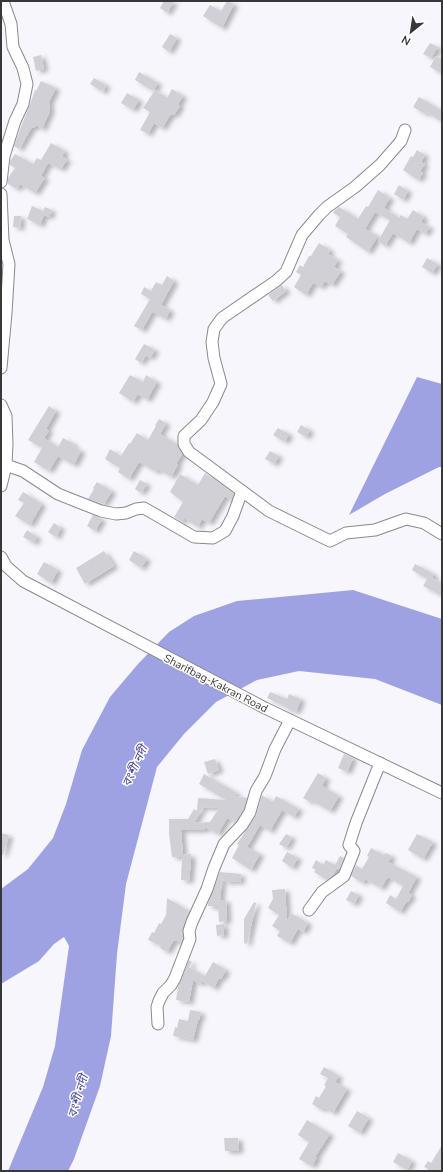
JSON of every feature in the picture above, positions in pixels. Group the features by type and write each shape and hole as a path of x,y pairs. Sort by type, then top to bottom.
{"street":[{"path":"1,182 4,156 15,121 23,104 27,84 23,68 13,47 11,24 3,1"},
{"path":"405,130 401,141 380,165 355,187 327,207 302,235 286,272 222,318 214,329 212,342 214,358 221,384 213,402 201,420 184,436 184,444 189,452 269,511 330,541 346,533 375,530 406,519 424,523 442,534"},
{"path":"1,194 3,240 9,264 1,368"},
{"path":"1,405 6,416 7,444 6,465 1,486"},
{"path":"6,465 23,471 58,494 101,511 116,514 144,508 194,537 213,538 225,531 233,516 242,490"},
{"name":"Sharifbag-Kakran Road","path":"1,557 6,566 23,581 265,708 442,793"},
{"path":"158,1024 157,1007 159,1001 175,978 190,939 189,931 192,922 207,889 224,844 242,825 250,812 256,791 265,776 275,750 290,720"},
{"path":"309,910 322,892 344,876 354,851 349,845 356,823 380,763"}],"water":[{"path":"417,377 442,384 442,467 439,467 385,494 349,515"},
{"name":"বংশী নদী","path":"353,590 442,619 442,705 375,679 299,671 257,680 216,702 184,734 157,767 126,884 117,954 111,1036 100,1086 74,1159 68,1171 8,1171 43,1087 55,1046 69,946 64,937 54,944 39,961 1,984 1,889 28,869 53,838 66,804 82,750 110,697 138,664 169,632 194,616 237,601"}],"building":[{"path":"164,1 174,1 167,13 160,8"},
{"path":"227,1 234,4 222,28 203,16 210,5 221,11"},
{"path":"170,34 177,38 169,52 162,47"},
{"path":"430,43 438,47 431,58 423,54"},
{"path":"41,55 44,69 36,71 33,57"},
{"path":"436,56 442,60 442,74 430,67"},
{"path":"139,72 158,83 153,91 135,80"},
{"path":"94,78 106,85 103,92 90,84"},
{"path":"41,81 56,88 49,102 50,111 42,129 36,125 34,128 32,127 19,149 14,146 35,90 36,91"},
{"path":"172,89 183,96 178,104 180,106 174,115 171,114 162,128 154,123 148,134 140,130 150,112 143,108 155,90 167,98"},
{"path":"127,93 139,100 133,110 121,103"},
{"path":"419,97 442,111 442,122 426,112 425,114 413,107"},
{"path":"51,143 65,151 62,156 67,160 61,169 48,163 41,176 45,178 35,193 20,184 17,189 8,184 8,178 15,168 10,165 10,161 15,154 33,164 37,158 41,160"},
{"path":"417,150 425,155 421,162 425,164 420,171 423,173 418,180 403,170 411,156 413,157"},
{"path":"399,185 408,191 403,200 394,194"},
{"path":"378,190 390,198 384,208 399,218 401,215 407,219 413,210 424,217 421,222 430,227 425,234 417,229 409,243 393,233 385,246 378,241 390,220 375,212 365,229 378,236 368,252 346,237 348,234 335,226 340,217 333,213 334,211 339,207 358,219 366,206 368,207"},
{"path":"32,206 43,211 45,207 52,210 49,217 44,215 40,225 27,219"},
{"path":"14,216 21,216 20,228 13,227"},
{"path":"319,243 330,250 328,254 338,260 334,267 341,271 332,285 325,281 321,287 313,283 306,295 294,287 301,275 296,272 300,265 303,267"},
{"path":"427,258 438,264 432,273 422,267"},
{"path":"167,276 174,281 161,305 170,310 166,319 152,312 142,330 134,326 150,299 141,294 144,287 151,291 156,282 162,285"},
{"path":"282,285 286,291 273,301 268,295"},
{"path":"144,344 155,350 150,358 146,355 141,363 135,359"},
{"path":"130,375 143,382 146,375 157,382 147,400 138,394 133,402 119,393"},
{"path":"49,406 56,411 46,429 49,431 44,438 58,447 63,438 74,444 73,446 81,451 74,465 58,456 49,471 34,462 42,448 28,440"},
{"path":"159,419 166,423 160,434 177,444 175,446 178,447 182,454 171,477 158,469 156,472 139,462 129,479 118,472 120,468 105,459 110,449 121,456 137,433 148,440"},
{"path":"301,425 310,430 306,437 297,432"},
{"path":"278,428 289,434 285,442 273,435"},
{"path":"270,451 279,456 274,464 265,459"},
{"path":"205,473 234,494 231,500 225,496 209,523 202,519 198,527 184,518 182,522 174,517 183,502 170,492 180,474 198,485"},
{"path":"140,480 147,484 141,493 135,489"},
{"path":"97,482 112,491 104,504 88,499"},
{"path":"23,492 42,504 30,525 15,516 24,503 18,500"},
{"path":"93,515 102,519 95,531 87,526"},
{"path":"54,523 61,528 56,537 48,532"},
{"path":"27,530 37,537 34,543 23,537"},
{"path":"104,551 114,566 85,584 76,568"},
{"path":"134,551 147,559 141,568 129,560"},
{"path":"44,562 58,570 51,583 37,574"},
{"path":"415,564 434,574 432,578 442,583 442,596 423,586 427,579 412,570"},
{"path":"270,692 287,699 289,694 301,699 296,712 267,698"},
{"path":"344,754 353,758 347,772 338,768"},
{"path":"215,759 219,770 208,774 204,762"},
{"path":"318,773 326,778 322,786 339,796 330,811 311,800 310,802 303,798"},
{"path":"204,774 237,793 235,796 247,798 244,809 236,821 235,822 227,818 218,834 205,827 205,830 181,830 183,855 191,854 191,862 189,881 181,880 182,857 172,857 169,819 188,819 194,809 197,811 198,798 226,800 199,784","holes":["203,807 219,808 210,822 194,823"]},
{"path":"262,795 273,802 276,796 299,809 294,817 282,810 270,831 260,825 247,847 260,854 251,870 232,858 239,845 237,844 256,815"},
{"path":"1,833 9,835 3,855 1,855"},
{"path":"286,834 292,837 286,848 279,844"},
{"path":"417,834 433,842 423,859 408,850"},
{"path":"371,848 384,855 386,853 392,856 388,862 417,877 408,893 412,895 400,912 386,903 390,895 396,899 403,886 388,877 381,888 365,879 363,883 351,876 356,865 362,869 369,857 367,856"},
{"path":"287,852 298,858 292,868 282,861"},
{"path":"340,856 344,858 339,869 337,868 333,875 327,880 314,872 316,870 312,868 316,860 323,865 326,860 335,865"},
{"path":"220,872 241,874 240,882 230,881 229,883 222,879 220,900 226,900 227,921 219,922 218,907 208,906 208,903"},
{"path":"285,889 287,921 291,913 308,923 303,932 298,929 290,943 277,936 280,931 272,926 279,915 268,908 273,899 272,890"},
{"path":"351,891 359,895 354,904 346,900"},
{"path":"167,898 189,911 182,929 183,938 181,942 174,940 167,952 160,948 161,946 148,940 152,932 154,933 159,923 161,924 166,915"},
{"path":"254,902 256,903 247,944 244,943 244,919"},
{"path":"224,924 224,935 217,936 216,925"},
{"path":"189,960 192,962 189,967 205,976 200,984 193,980 189,1002 176,1000 178,987"},
{"path":"213,962 226,970 221,979 219,978 214,988 202,981"},
{"path":"190,1010 201,1012 193,1040 173,1036 179,1019 188,1021"},
{"path":"324,1067 339,1076 335,1082 347,1089 333,1113 323,1107 322,1110 312,1104 316,1096 319,1098 326,1086 324,1085 328,1078 320,1074"},
{"path":"357,1111 369,1118 360,1133 348,1126"},
{"path":"307,1120 330,1134 315,1157 317,1157 312,1166 299,1159 309,1142 298,1135"},
{"path":"224,1138 238,1138 239,1151 225,1151"},
{"path":"442,1145 442,1171 427,1171 428,1169 424,1167 428,1161 431,1163"},
{"path":"398,1153 412,1161 407,1170 393,1162"}]}
